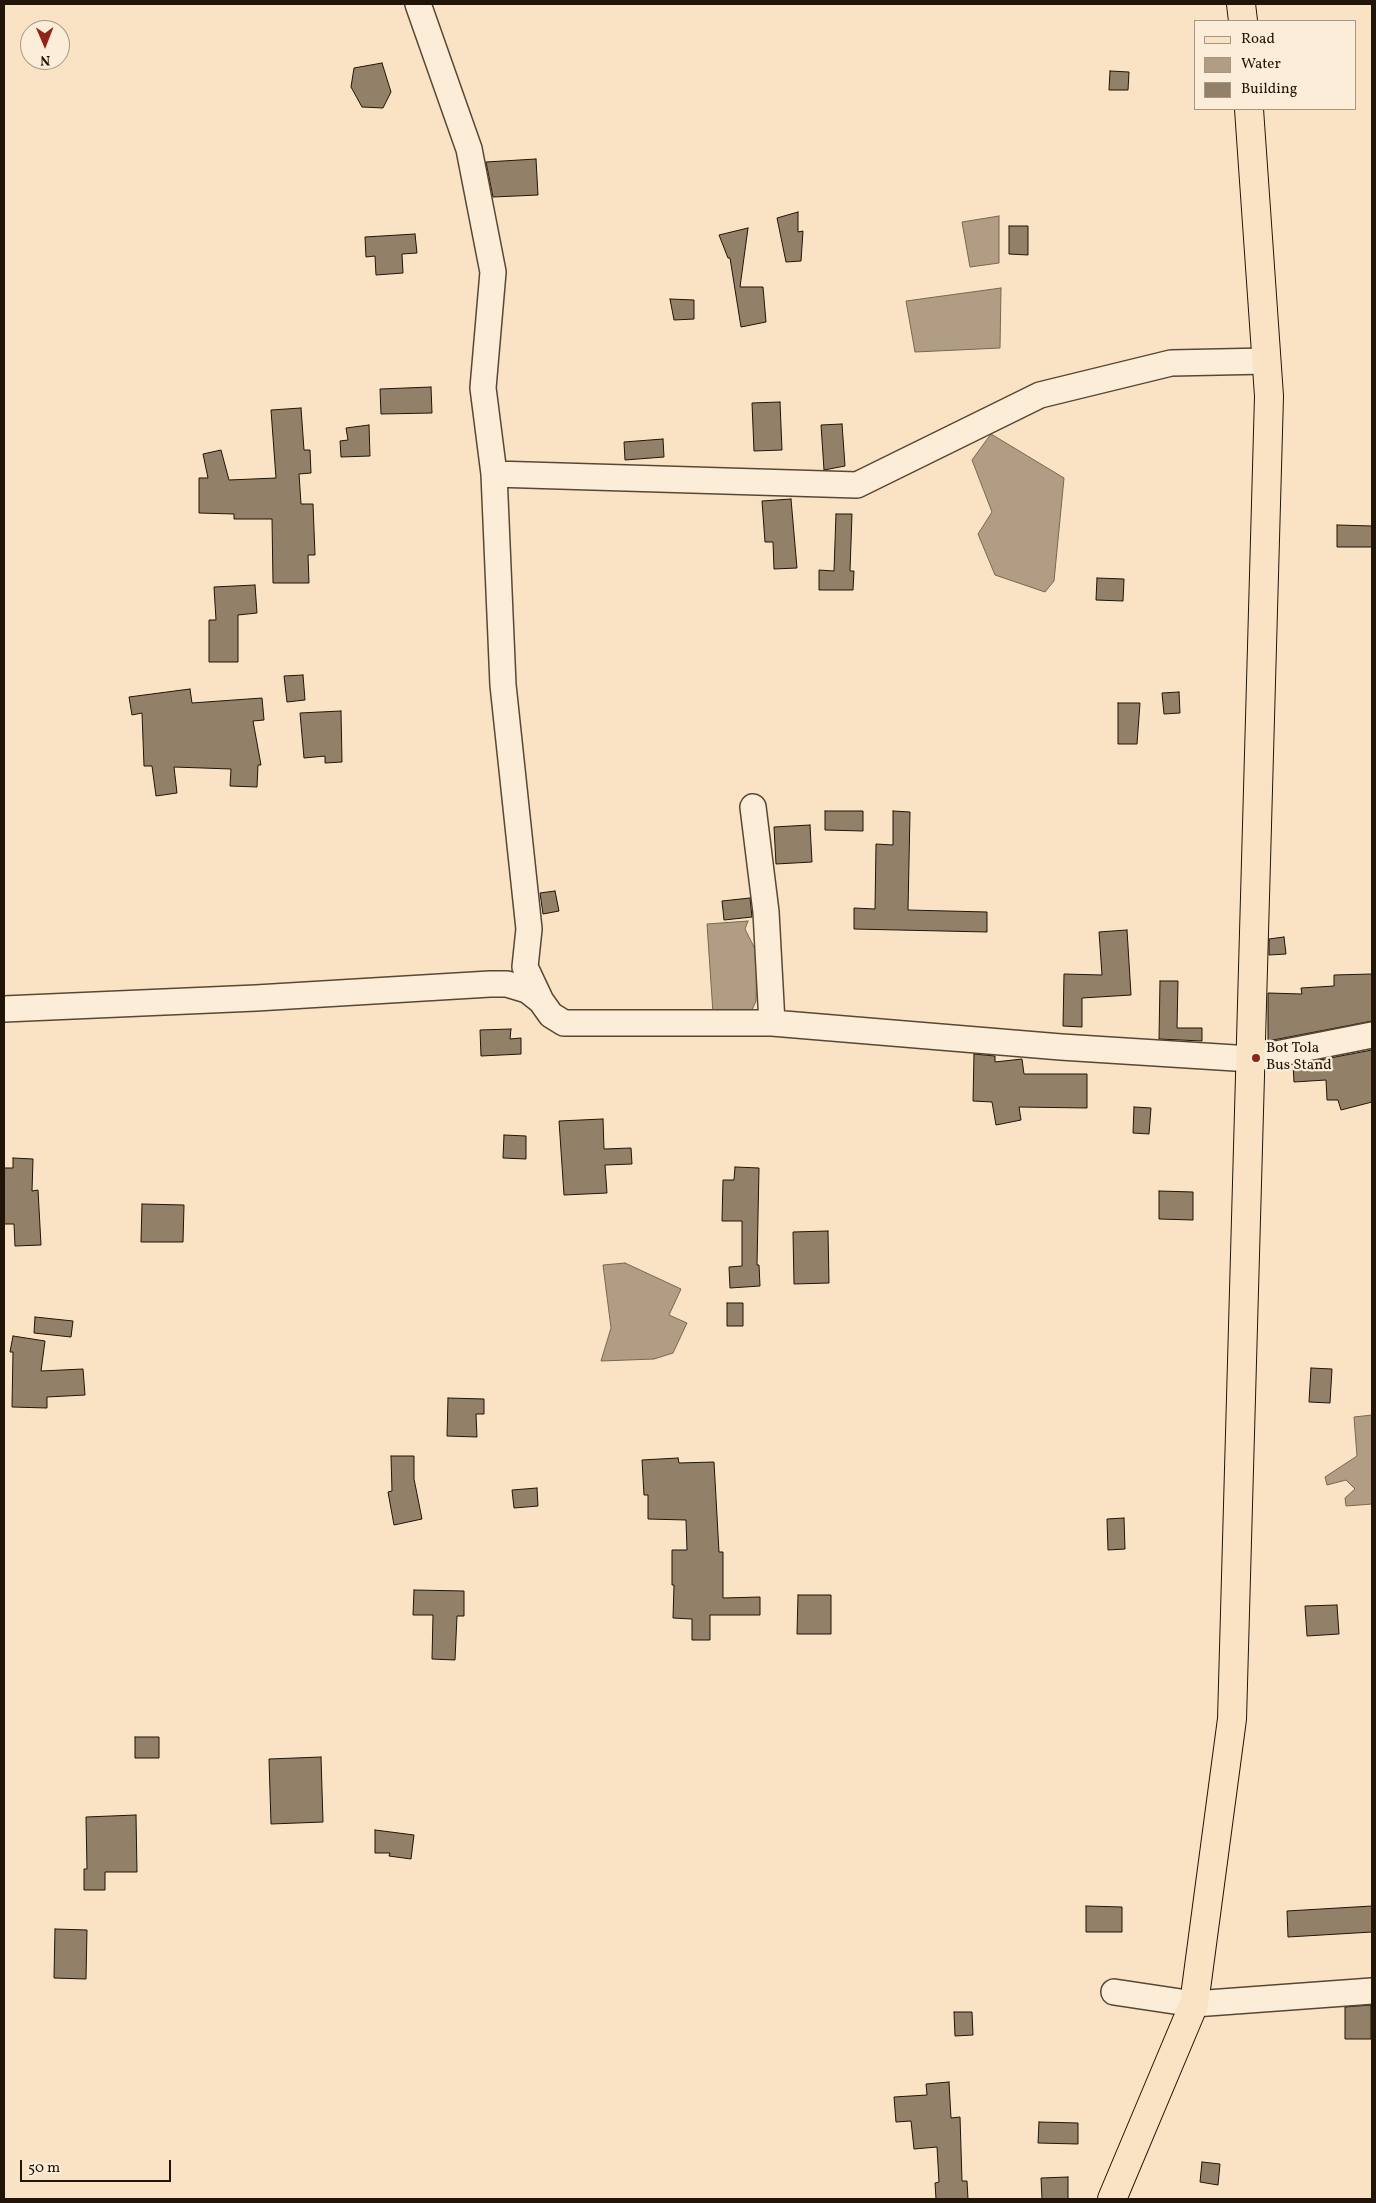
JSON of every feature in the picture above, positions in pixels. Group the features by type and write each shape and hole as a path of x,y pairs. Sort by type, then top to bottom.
{"main road":[{"path":"1241,4 1242,20"},
{"path":"1112,2199 1194,2004 1232,1719 1269,396 1249,110"}],"street":[{"path":"418,4 469,149 493,272 483,388 494,474 503,685 529,929 524,968 541,1001 551,1015 564,1023 772,1023 1061,1048 1251,1059 1372,1035"},
{"path":"494,474 857,486 1040,395 1171,362 1267,361"},
{"path":"753,806 766,912 772,1023"},
{"path":"4,1009 256,998 490,984 508,984 527,990 541,1001"},
{"path":"1114,1992 1194,2004 1372,1991"}],"water":[{"path":"999,216 999,263 970,267 962,222"},
{"path":"1001,288 1000,348 915,352 906,301"},
{"path":"991,434 1064,478 1054,581 1045,592 995,575 978,534 992,512 972,460"},
{"path":"748,921 745,929 757,953 756,1001 752,1010 713,1013 707,924"},
{"path":"625,1263 681,1289 669,1315 687,1323 673,1353 654,1359 601,1361 611,1328 603,1265"},
{"path":"1372,1415 1372,1504 1346,1506 1345,1498 1355,1489 1346,1480 1327,1485 1325,1477 1357,1456 1354,1417"}],"building":[{"path":"382,63 391,92 383,108 362,107 351,87 354,68"},
{"path":"1110,71 1129,72 1128,90 1109,90"},
{"path":"536,159 538,195 493,197 486,162"},
{"path":"798,212 798,232 803,231 801,261 786,262 777,218"},
{"path":"1009,226 1028,226 1028,255 1009,254"},
{"path":"748,228 740,287 763,287 766,322 741,327 730,258 728,258 719,235"},
{"path":"415,234 417,253 402,254 403,273 376,275 375,256 366,257 365,237"},
{"path":"670,299 694,300 694,319 674,320"},
{"path":"431,387 432,413 381,414 380,389"},
{"path":"780,402 782,450 754,451 752,403"},
{"path":"301,408 304,450 310,450 311,473 299,474 301,504 313,504 315,555 308,555 309,583 273,583 272,519 234,519 234,514 199,513 199,478 208,478 203,454 221,450 229,480 276,478 271,410"},
{"path":"842,424 845,466 824,470 821,425"},
{"path":"369,425 370,456 341,457 340,441 348,440 346,428"},
{"path":"663,439 664,457 625,460 624,442"},
{"path":"791,499 797,568 774,569 773,542 765,542 762,501"},
{"path":"836,514 852,514 850,571 854,571 853,590 819,590 819,570 834,571"},
{"path":"1337,525 1372,526 1372,547 1337,547"},
{"path":"1097,578 1124,579 1123,601 1096,600"},
{"path":"255,585 257,613 238,615 238,662 209,662 209,620 216,620 214,587"},
{"path":"303,675 305,700 287,702 284,676"},
{"path":"190,689 192,703 262,698 264,720 253,721 261,765 258,765 257,787 230,786 231,769 174,767 177,793 156,796 152,766 144,766 142,713 132,715 129,697"},
{"path":"1179,692 1180,713 1164,714 1162,693"},
{"path":"1118,703 1140,703 1137,744 1118,744"},
{"path":"341,711 342,762 325,763 325,756 304,758 300,713"},
{"path":"825,811 863,811 863,831 825,830"},
{"path":"893,811 910,812 908,910 987,912 987,932 854,929 854,908 875,909 876,844 893,845"},
{"path":"810,825 812,862 776,864 774,827"},
{"path":"555,891 559,911 543,914 540,893"},
{"path":"750,898 752,917 724,920 722,901"},
{"path":"1127,930 1131,995 1082,998 1082,1027 1063,1026 1064,974 1102,975 1099,932"},
{"path":"1284,937 1286,954 1269,955 1269,939"},
{"path":"1372,974 1372,1021 1268,1041 1268,993 1302,994 1301,988 1334,986 1334,975"},
{"path":"1160,981 1178,981 1177,1028 1202,1028 1202,1041 1159,1039"},
{"path":"511,1029 510,1039 521,1038 521,1054 481,1056 480,1030"},
{"path":"1372,1050 1372,1102 1341,1110 1338,1100 1327,1100 1326,1080 1294,1082 1293,1065"},
{"path":"974,1054 995,1056 995,1062 1022,1059 1024,1074 1087,1074 1087,1108 1019,1107 1021,1120 996,1125 992,1102 973,1101"},
{"path":"1134,1107 1151,1108 1149,1134 1133,1133"},
{"path":"603,1119 604,1149 631,1148 632,1164 605,1165 607,1193 564,1195 559,1121"},
{"path":"504,1135 526,1136 526,1159 503,1158"},
{"path":"13,1158 33,1159 32,1191 38,1190 41,1245 15,1246 14,1224 4,1224 4,1168 13,1168"},
{"path":"735,1167 759,1168 757,1265 759,1265 760,1286 730,1288 729,1267 742,1266 742,1221 722,1221 723,1180 734,1180"},
{"path":"1159,1191 1193,1192 1193,1220 1159,1219"},
{"path":"142,1204 184,1205 183,1242 141,1242"},
{"path":"828,1231 829,1283 794,1284 793,1232"},
{"path":"727,1303 743,1303 743,1326 727,1326"},
{"path":"35,1317 73,1321 71,1337 34,1333"},
{"path":"13,1336 45,1341 41,1371 83,1369 85,1395 47,1397 47,1408 12,1407 13,1352 10,1352"},
{"path":"1311,1368 1332,1369 1330,1403 1309,1402"},
{"path":"448,1398 484,1399 484,1414 476,1414 477,1437 447,1436"},
{"path":"391,1456 414,1456 414,1479 422,1519 394,1525 388,1492 392,1491"},
{"path":"678,1458 679,1463 714,1462 719,1552 723,1552 723,1598 760,1597 760,1615 710,1615 710,1640 692,1640 692,1619 673,1618 672,1550 687,1550 686,1520 648,1519 648,1495 644,1495 642,1460"},
{"path":"537,1488 538,1506 514,1508 512,1490"},
{"path":"1124,1518 1125,1549 1108,1550 1107,1519"},
{"path":"414,1590 464,1591 464,1616 457,1616 455,1660 432,1659 433,1615 413,1615"},
{"path":"798,1595 831,1595 831,1634 797,1634"},
{"path":"1337,1605 1339,1634 1307,1636 1305,1606"},
{"path":"135,1737 159,1737 159,1758 135,1758"},
{"path":"321,1757 323,1822 271,1824 269,1759"},
{"path":"136,1815 137,1872 105,1872 105,1890 84,1890 84,1869 87,1869 86,1817"},
{"path":"375,1830 414,1835 411,1859 389,1856 390,1853 375,1853"},
{"path":"1086,1906 1122,1907 1122,1932 1086,1932"},
{"path":"1372,1906 1372,1932 1288,1937 1287,1911"},
{"path":"55,1929 87,1930 86,1979 54,1978"},
{"path":"1371,2005 1371,2039 1345,2039 1345,2007"},
{"path":"954,2012 972,2012 973,2035 955,2036"},
{"path":"949,2082 951,2118 960,2117 962,2181 967,2181 968,2199 936,2199 935,2183 939,2182 937,2147 914,2149 911,2121 896,2122 894,2097 927,2095 926,2084"},
{"path":"1039,2122 1078,2123 1078,2144 1038,2143"},
{"path":"1202,2162 1220,2164 1218,2185 1200,2182"},
{"path":"1068,2177 1068,2199 1042,2199 1041,2178"}],"place":[{"name":"Bot Tola Bus Stand","path":"1256,1058"}]}
